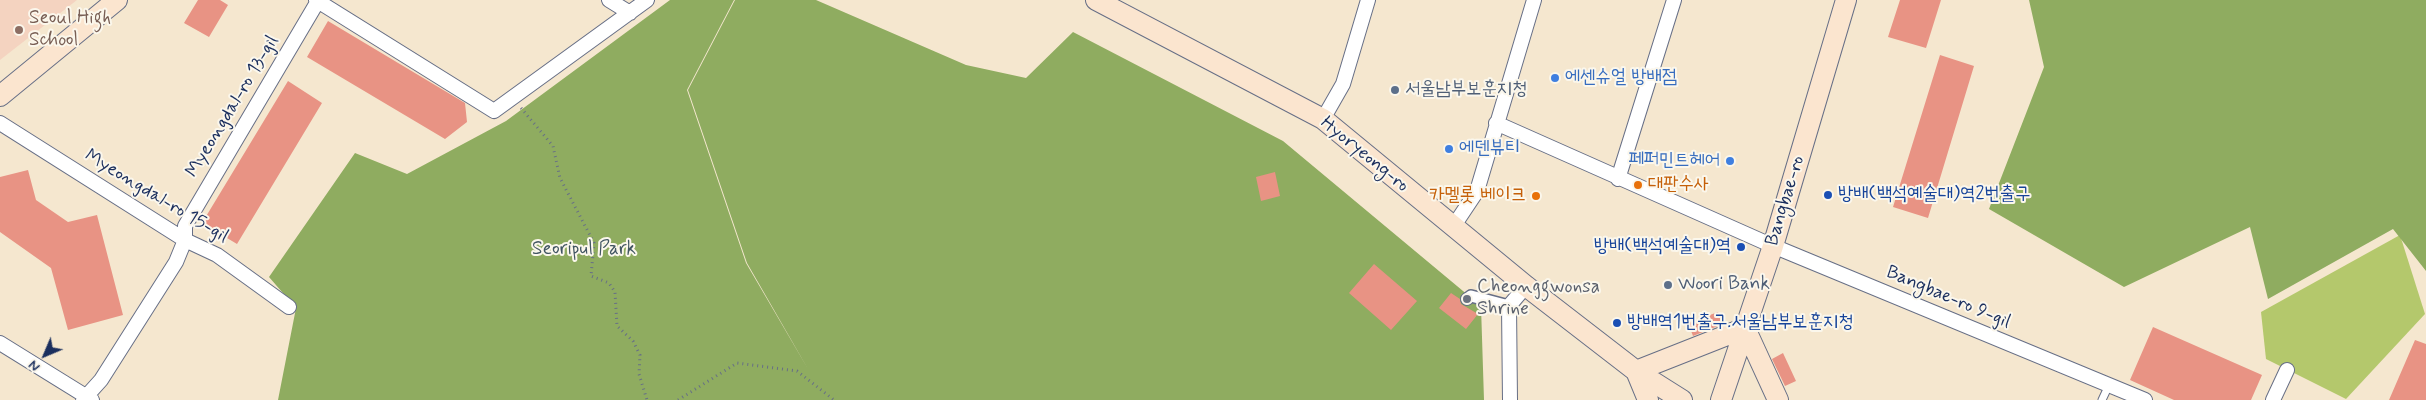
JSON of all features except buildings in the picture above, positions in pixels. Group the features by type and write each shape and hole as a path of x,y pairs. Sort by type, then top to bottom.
{"main road":[{"path":"0,96 117,0"},
{"name":"Hyoryeong-ro","path":"1096,0 1323,119 1453,228 1526,286 1636,371 1682,400"},
{"name":"Bangbae-ro","path":"1721,400 1773,246 1846,0"},
{"path":"1648,400 1636,371 1745,328 1778,400"}],"street":[{"path":"609,0 630,13"},
{"path":"512,98 647,0"},
{"path":"1323,119 1343,84 1368,0"},
{"path":"1453,228 1477,191 1534,0"},
{"path":"1618,178 1674,0"},
{"name":"Myeongdal-ro 13-gil","path":"87,399 176,262 185,240 185,226 317,1 494,111 512,98"},
{"name":"Myeongdal-ro 15-gil","path":"0,123 185,240 217,255 289,307"},
{"name":"Bangbae-ro 9-gil","path":"1496,123 1773,246 2144,400"},
{"path":"1510,400 1509,306 1526,286"},
{"path":"1467,299 1471,296 1509,306"},
{"path":"0,342 87,399"},
{"path":"2273,400 2287,370"}],"lane":[{"path":"2102,400 2109,385"}],"path":[{"path":"512,98 552,146 560,178 594,243 590,276 609,283 615,292 617,326 633,340 640,355 639,374 647,400"},
{"path":"678,400 737,363 797,371 834,400"}],"shaded area":[{"name":"Seoul High School","path":"0,0 77,0 0,60"}],"green space":[{"name":"Seoripul Park","path":"670,0 734,0 687,90 746,263 808,369 747,263 688,90 735,0 816,0 966,65 1026,78 1073,32 1283,141 1481,306 1484,400 278,400 296,308 269,277 355,153 407,174 506,121"},
{"path":"2029,0 2426,0 2426,271 2393,229 2268,299 2250,227 2124,287 1989,209 2044,67"},
{"path":"2400,235 2425,314 2346,399 2266,359 2261,312"}],"place":[{"name":"Seoul High School","path":"19,30"},
{"name":"에센슈얼 방배점","path":"1555,78"},
{"name":"서울남부보훈지청","path":"1395,90"},
{"name":"에덴뷰티","path":"1449,149"},
{"name":"페퍼민트헤어","path":"1730,161"},
{"name":"대판수사","path":"1638,185"},
{"name":"방배(백석예술대)역2번출구","path":"1828,195"},
{"name":"카멜롯 베이크","path":"1536,196"},
{"name":"방배(백석예술대)역","path":"1741,247"},
{"name":"Woori Bank","path":"1668,285"},
{"name":"Cheonggwonsa Shrine","path":"1467,299"},
{"name":"방배역1번출구.서울남부보훈지청","path":"1617,323"}]}
